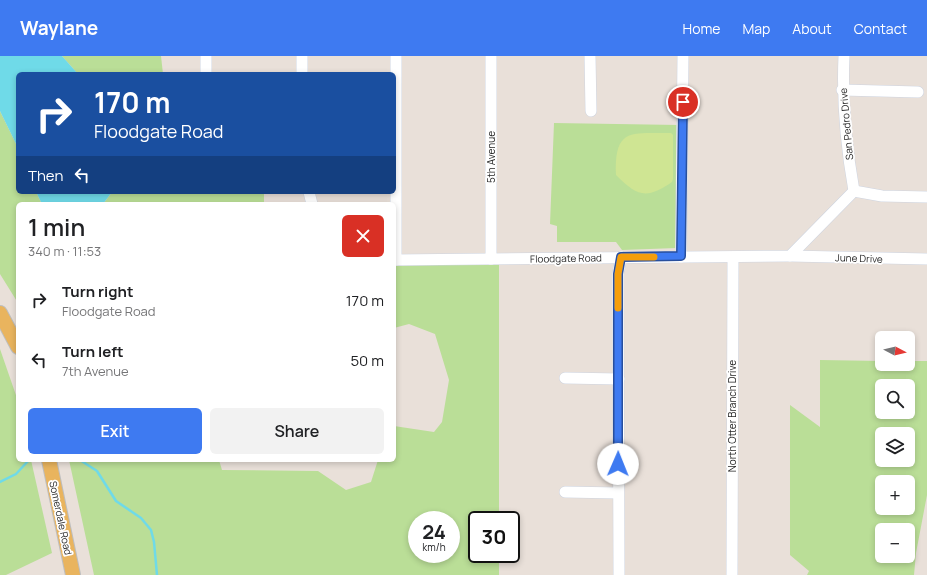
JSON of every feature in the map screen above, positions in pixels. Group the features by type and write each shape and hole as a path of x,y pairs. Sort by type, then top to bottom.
{"main road":[{"path":"0,313 16,343"},
{"name":"Somerdale Road","path":"49,462 73,575"}],"street":[{"path":"206,56 206,72"},
{"path":"302,56 302,72"},
{"path":"396,56 396,72"},
{"name":"5th Avenue","path":"491,56 491,259"},
{"path":"590,56 591,111"},
{"path":"681,256 683,56"},
{"name":"San Pedro Drive","path":"844,56 842,90 848,160 854,191"},
{"path":"842,90 918,92"},
{"path":"790,256 854,191 882,196 927,197"},
{"name":"Floodgate Road","path":"396,260 790,256"},
{"name":"June Drive","path":"790,256 927,259"},
{"path":"619,575 618,274 621,257"},
{"name":"North Otter Branch Drive","path":"732,575 733,257"},
{"path":"565,378 619,380"},
{"path":"565,492 618,493"}],"green space":[{"path":"62,56 161,56 163,72 76,72"},
{"path":"0,111 16,144 16,194 37,194 41,202 16,202 16,300 0,274"},
{"path":"554,123 679,125 677,248 622,250 616,242 557,242 557,226 550,224"},
{"path":"646,133 671,133 673,135 672,182 655,191 642,193 630,187 616,175 618,148 623,140 628,136"},
{"path":"110,194 264,194 264,202 104,202"},
{"path":"499,256 499,511 468,511 468,563 499,563 499,575 94,575 69,462 220,462 222,470 318,471 346,490 371,482 377,462 396,462 396,426 434,432 442,422 449,380 435,334 409,324 396,327 396,258"},
{"path":"0,349 16,395 16,462 31,462 52,553 6,575 0,575"},
{"path":"820,360 875,361 875,371 915,371 915,361 927,361 927,495 916,553 914,575 807,575 809,571 790,555 790,405 820,427"}],"water":[{"path":"0,56 62,56 76,72 16,72 16,144 0,111"},
{"path":"37,194 110,194 104,202 41,202"}],"waterway":[{"path":"0,482 16,474 27,462"},
{"path":"83,462 97,471 116,501 141,518 151,530 154,542 157,575"}],"slow traffic":[{"path":"618,308 618,274 621,257 654,257"}],"route":[{"path":"618,464 618,274 621,257 681,256 683,102"}]}
